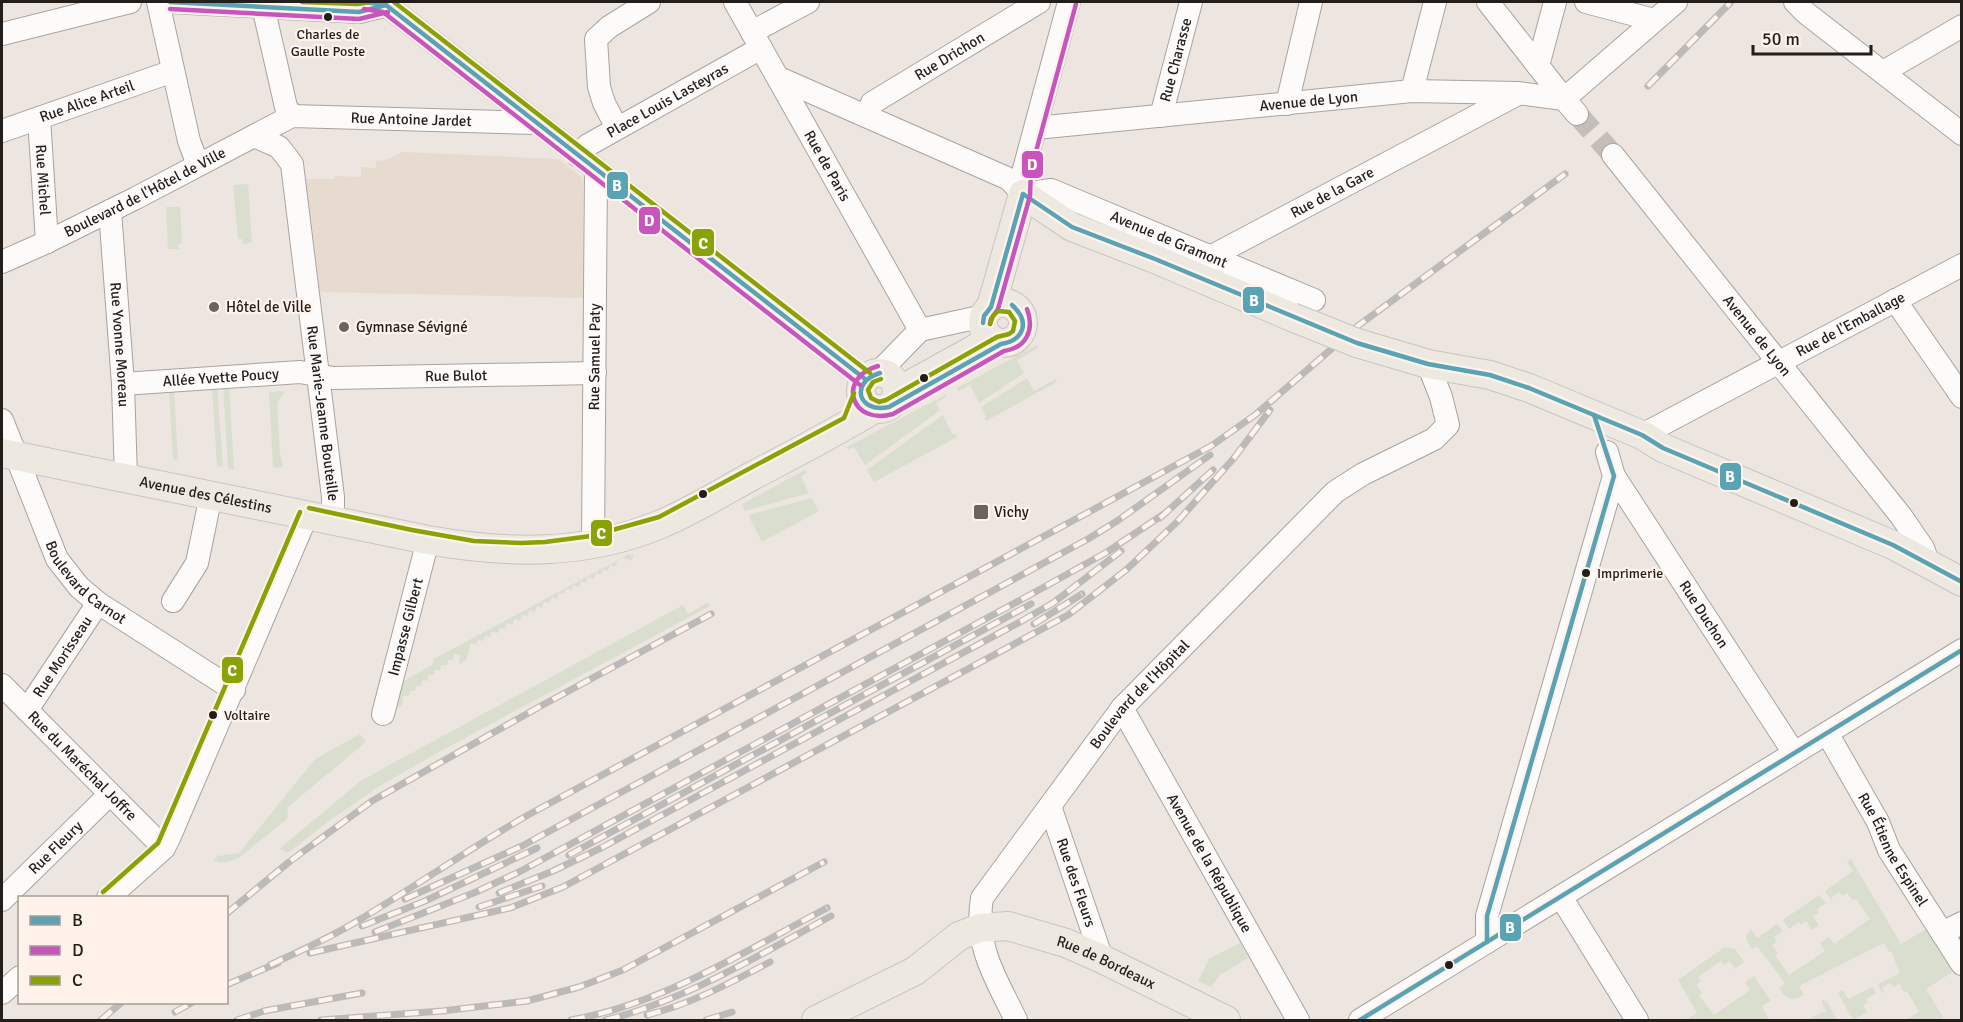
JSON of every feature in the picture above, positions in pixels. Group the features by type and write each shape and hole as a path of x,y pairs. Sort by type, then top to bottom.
{"main road":[{"path":"992,320 1035,223 1023,194"},
{"path":"992,320 1023,194"},
{"name":"Avenue de Gramont","path":"1023,194 1072,226 1357,343 1428,364 1490,375 1529,388 1642,435 1663,448 1893,545 1962,582"},
{"name":"Avenue de Gramont","path":"1035,223 1077,249 1155,259"},
{"name":"Avenue des Célestins","path":"9,455 474,548 548,549 593,543 662,524 992,320"},
{"name":"Rue de Bordeaux","path":"980,928 1015,927 1066,943 1226,1020"},
{"path":"834,1017 915,971 959,936 980,928"}],"street":[{"path":"2,34 130,2"},
{"path":"158,2 189,141 198,165"},
{"path":"170,2 263,4 359,12 379,3 596,170 874,393 920,330 992,320"},
{"path":"617,128 604,103 599,87 597,39 609,27 649,2"},
{"name":"Rue de Paris","path":"735,2 920,330"},
{"name":"Place Louis Lasteyras","path":"578,156 588,145 756,40 808,2"},
{"name":"Rue Drichon","path":"866,116 872,103 1039,2"},
{"path":"1023,194 1024,169 1069,2"},
{"name":"Rue Charasse","path":"1161,116 1191,2"},
{"path":"1287,104 1311,2"},
{"path":"1412,91 1435,2"},
{"path":"1488,2 1570,106 1654,20 1676,2"},
{"path":"1539,66 1555,2"},
{"path":"1586,2 1654,20"},
{"path":"1795,2 1806,13 1962,134"},
{"path":"263,4 289,117"},
{"path":"1883,72 1962,26"},
{"name":"Rue Alice Arteil","path":"2,131 173,71"},
{"name":"Avenue de Gramont","path":"779,78 1009,178 1023,194 1051,190 1314,300"},
{"name":"Avenue de Lyon","path":"1036,128 1412,91 1518,93 1570,106"},
{"path":"1453,127 1465,92"},
{"name":"Rue de la Gare","path":"1212,256 1518,93"},
{"name":"Rue Antoine Jardet","path":"289,117 536,123"},
{"name":"Boulevard de l'Hôtel de Ville","path":"2,262 110,211 289,117"},
{"name":"Rue Michel","path":"39,118 47,242"},
{"name":"Rue Marie-Jeanne Bouteille","path":"164,848 234,690 318,518 333,506 292,164 279,147 254,136"},
{"name":"Avenue de Lyon","path":"1613,155 1901,516 1923,548 1929,565"},
{"name":"Rue Samuel Paty","path":"593,543 596,170"},
{"name":"Rue Yvonne Moreau","path":"110,211 123,384 126,478"},
{"name":"Rue de l'Emballage","path":"1642,435 1962,265"},
{"path":"1894,300 1962,397"},
{"name":"Boulevard de l'Hôpital","path":"1016,1020 984,952 979,917 982,898 1122,708 1335,492 1363,474 1434,439 1448,425 1441,397 1428,364"},
{"name":"Allée Yvette Poucy","path":"123,384 300,372 318,376"},
{"name":"Rue Bulot","path":"318,376 333,378 595,373"},
{"name":"Boulevard Carnot","path":"2,420 9,455 57,560 80,587 98,603 234,690"},
{"name":"Rue Duchon","path":"1606,452 1614,476 1794,753"},
{"path":"1487,942 1487,916 1614,476"},
{"path":"173,601 197,563 211,495"},
{"path":"1893,545 1901,516"},
{"name":"Impasse Gilbert","path":"383,714 428,540"},
{"name":"Rue Morisseau","path":"11,701 98,603"},
{"path":"1360,1020 1962,650"},
{"name":"Rue du Maréchal Joffre","path":"11,701 164,848"},
{"name":"Avenue de la République","path":"1122,708 1298,1020"},
{"name":"Rue Étienne Espinel","path":"1827,733 1878,822 1888,850 1952,928 1962,964"},
{"name":"Rue Fleury","path":"2,900 110,794"},
{"name":"Rue des Fleurs","path":"1050,806 1102,959"},
{"path":"109,896 164,848"},
{"path":"1561,897 1637,1020"},
{"path":"2,993 18,979"}],"shaded area":[{"path":"403,152 559,159 580,176 583,184 583,298 320,292 306,179 334,179 334,176 361,177 361,167 376,168 376,160 383,161"},
{"path":"248,184 252,243 243,244 242,239 238,239 233,185"},
{"path":"166,207 180,207 182,243 178,244 179,249 168,249"},
{"path":"1037,345 1038,348 1017,360 1024,373 979,403 970,385 959,391 957,388"},
{"path":"1027,378 1034,391 1056,379 1057,382 986,421 981,407"},
{"path":"217,384 223,467 217,466 212,387"},
{"path":"223,384 229,385 234,470 228,468"},
{"path":"169,390 174,390 178,460 173,459"},
{"path":"285,391 277,403 283,467 273,468 269,392"},
{"path":"945,395 946,397 936,403 940,410 865,465 854,447 849,450 847,447"},
{"path":"943,415 953,435 957,437 874,482 867,470"},
{"path":"805,470 807,473 801,477 809,493 745,511 742,504"},
{"path":"812,498 819,511 762,542 748,515"},
{"path":"629,554 630,556 634,554 632,561 623,558 617,561 615,567 610,565 608,571 603,569 601,575 596,573 594,579 588,577 586,583 581,581 579,587 573,585 572,590 566,589 564,594 559,593 557,599 552,597 550,603 544,602 542,608 537,606 535,612 529,610 528,616 522,615 520,620 514,619 513,625 507,623 505,629 500,628 498,633 492,632 490,637 485,636 483,641 478,640 476,645 471,643 466,660 459,665 460,655 454,654 453,660 448,660 447,665 441,665 440,670 435,670 434,675 428,675 428,681 422,680 421,686 416,686 415,691 410,691 409,696 403,696 402,707 395,706 399,684 433,664 434,659"},
{"path":"707,603 710,606 383,784 333,818 288,853 279,849 362,780 683,605 688,614"},
{"path":"360,734 366,742 288,807 287,819 240,857 223,862 213,860 218,856 239,853 315,759"},
{"path":"1851,859 1901,944 1928,928 1954,971 1926,989 1943,1017 1937,1020 1905,1020 1919,1012 1907,991 1904,992 1899,984 1893,987 1890,983 1882,988 1884,992 1882,993 1878,984 1900,973 1891,951 1889,952 1884,943 1799,986 1804,995 1792,999 1779,988 1785,983 1757,946 1752,949 1748,943 1746,936 1751,929 1757,938 1777,924 1783,931 1774,937 1777,942 1772,945 1778,953 1775,955 1789,975 1825,951 1820,943 1829,937 1834,944 1870,919 1856,899 1853,900 1847,893 1842,896 1839,892 1831,898 1833,902 1825,891 1853,871 1847,862"},
{"path":"1819,895 1826,903 1817,909 1819,912 1813,916 1819,926 1812,930 1806,921 1801,925 1799,922 1789,929 1783,920"},
{"path":"1240,943 1248,958 1220,975 1211,987 1198,981 1209,959"},
{"path":"1725,947 1735,949 1744,962 1735,969 1730,961 1724,965 1721,961 1698,977 1701,981 1696,985 1702,993 1699,995 1714,1015 1750,990 1745,982 1754,976 1771,1001 1762,1006 1769,1020 1686,1020 1697,1013 1678,980"},
{"path":"1873,987 1876,993 1866,999 1868,1002 1863,1005 1867,1012 1853,1020 1838,993 1843,990 1848,999"},
{"path":"1821,1001 1827,1002 1837,1020 1806,1020 1826,1011"}],"tunnel":[{"path":"1577,114 1613,155"}],"railway":[{"path":"1648,86 1730,3"},
{"path":"270,965 353,924 528,815 1211,446 1255,415 1359,325 1565,174"},
{"path":"310,953 510,908 563,887 1068,615 1126,570 1177,522 1234,458 1270,410"},
{"path":"405,899 522,846 1088,539 1210,455"},
{"path":"1160,518 1213,470"},
{"path":"375,932 476,892 521,871 1037,591 1107,552 1164,514"},
{"path":"499,893 601,848 1020,622 1053,603 1121,551"},
{"path":"1034,624 1082,594"},
{"path":"569,855 1031,604"},
{"path":"228,912 289,862 372,801 711,614"},
{"path":"362,926 425,901 537,848"},
{"path":"321,1020 442,1011 527,1001 579,987 623,970 824,862"},
{"path":"479,907 542,886"},
{"path":"571,1020 638,1002 671,989 827,908"},
{"path":"606,1020 665,1001 693,989 831,916"},
{"path":"647,1015 695,999 770,962"},
{"path":"228,984 278,963"},
{"path":"237,1020 264,1011 362,993"},
{"path":"101,1020 120,1004"},
{"path":"175,1012 189,1004"},
{"path":"706,1020 732,1012"}],"transit line":[{"name":"B","path":"170,2 359,12 386,5"},
{"name":"C","path":"302,2 358,4 370,2"},
{"name":"B","path":"365,2 386,5 865,379"},
{"name":"C","path":"394,2 870,373"},
{"name":"D","path":"990,324 998,309 1030,196 1031,170 1076,4"},
{"name":"D","path":"170,9 359,19 388,12"},
{"name":"D","path":"364,9 383,12 860,385"},
{"name":"B","path":"1023,194 1072,227 1357,343 1428,364 1490,375 1529,388 1642,435 1663,448 1893,545 1962,582"},
{"name":"B","path":"983,323 984,316 991,307 1023,194"},
{"name":"B","path":"880,373 870,377 864,383 861,396 870,406 889,407 1020,334 1023,323 1018,311 1012,305"},
{"name":"D","path":"878,366 865,372 857,380 853,390 854,399 867,413 879,416 893,414 1004,351 1018,346 1027,337 1029,331 1027,309"},
{"name":"C","path":"881,379 873,382 868,390 871,398 879,402 997,337 1009,334 1013,331 1015,321 1009,312 998,311 990,324"},
{"name":"C","path":"309,508 474,541 545,542 591,536 659,517 844,418 854,393"},
{"name":"B","path":"1487,942 1487,916 1614,476 1594,415"},
{"name":"C","path":"103,892 158,843 300,512"},
{"name":"B","path":"1360,1020 1962,650"}],"place":[{"name":"Charles de Gaulle Poste","path":"328,17"},
{"name":"Hôtel de Ville","path":"214,307"},
{"name":"Gymnase Sévigné","path":"344,327"},
{"name":"Vichy","path":"981,512"},
{"name":"Imprimerie","path":"1586,573"},
{"name":"Voltaire","path":"213,715"}]}
